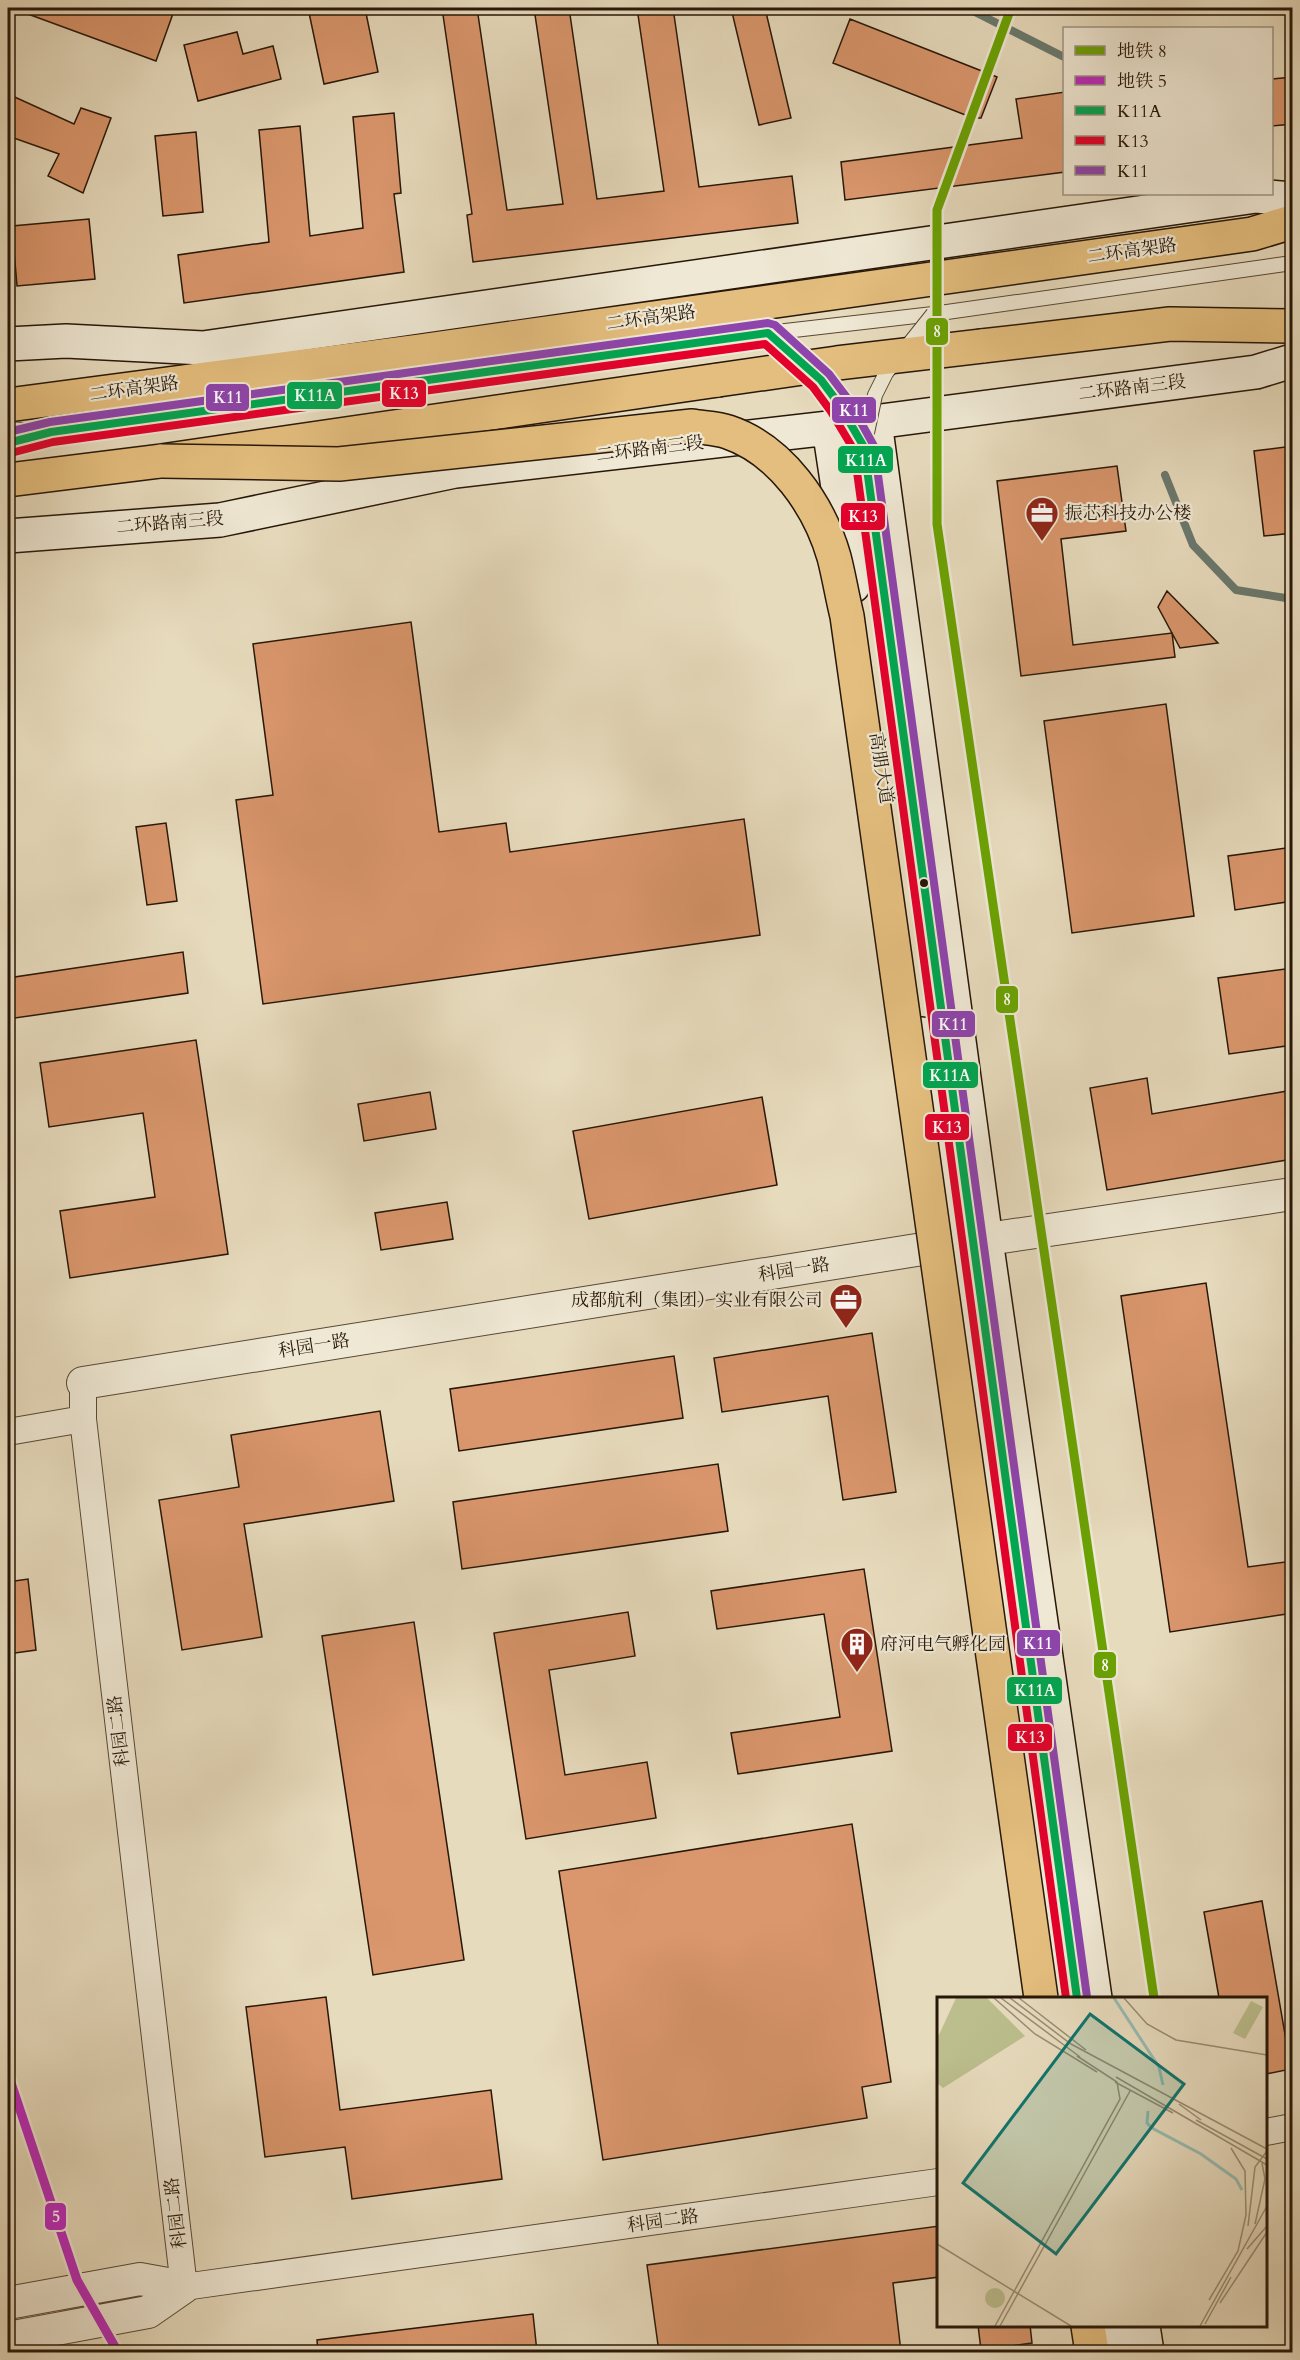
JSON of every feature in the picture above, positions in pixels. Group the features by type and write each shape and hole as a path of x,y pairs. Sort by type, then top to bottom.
{"highway":[{"name":"二环高架路","path":"16,400 1252,234 1293,222"},
{"path":"8,480 161,461 848,362 1170,324 1293,326"},
{"path":"161,461 339,464 692,426 728,432 763,449 788,474 812,506 834,556 847,616 1041,1997"},
{"path":"1088,2327 1092,2352"}],"main road":[{"path":"8,344 66,341 202,348 1257,195"},
{"path":"1270,195 1293,199"},
{"name":"二环路南三段","path":"8,536 220,520 455,471 829,428 870,435 1283,368"},
{"name":"高朋大道","path":"829,428 954,1244 1059,1997"},
{"path":"870,435 1095,1997"},
{"path":"1105,2327 1109,2352"},
{"path":"1143,2327 1147,2352"}],"street":[{"path":"1273,192 1293,186"},
{"name":"科园一路","path":"83,1383 954,1244 1293,1194"},
{"name":"科园二路","path":"83,1383 83,1419 184,2288 937,2182"},
{"path":"8,1431 83,1419"},
{"path":"1267,2132 1293,2127"},
{"path":"8,2303 140,2279 184,2288"},
{"path":"8,2338 148,2312 184,2288"}],"lane":[{"path":"8,443 51,432 768,333 933,314 1293,263"},
{"path":"933,314 886,373 875,395 870,435 1077,1997"},
{"path":"768,333 821,380 839,405 870,435"},
{"path":"8,429 51,432"},
{"path":"1123,2327 1127,2352"}],"building":[{"path":"18,8 175,8 156,61 17,10"},
{"path":"308,8 365,8 378,72 324,84"},
{"path":"442,8 477,8 507,210 563,204 534,8 569,8 597,199 664,191 637,8 673,8 699,187 792,176 798,223 473,262 467,215 472,214"},
{"path":"731,8 765,8 791,118 759,125"},
{"path":"850,19 997,77 981,118 973,118 833,63"},
{"path":"237,32 243,54 273,46 281,79 198,101 184,45"},
{"path":"1293,77 1293,124 1273,126 1273,79"},
{"path":"1063,92 1063,172 845,200 841,162 1022,138 1016,99"},
{"path":"8,94 74,124 81,108 111,118 83,193 48,176 59,154 8,136"},
{"path":"394,113 401,193 394,194 404,272 184,303 178,255 269,242 259,130 300,126 310,236 363,228 353,117"},
{"path":"196,132 203,212 163,216 155,136"},
{"path":"89,219 95,279 17,286 12,226"},
{"path":"1293,446 1293,533 1264,536 1254,451"},
{"path":"1117,466 1126,531 1061,539 1073,645 1172,633 1175,657 1021,676 997,481"},
{"path":"1167,591 1218,643 1180,648 1158,607"},
{"path":"411,622 439,832 506,823 510,852 744,819 760,935 263,1004 236,800 273,795 253,644"},
{"path":"1166,704 1194,916 1072,933 1044,721"},
{"path":"166,823 177,901 147,905 136,827"},
{"path":"1293,847 1293,901 1235,910 1228,856"},
{"path":"183,952 188,993 8,1019 8,978"},
{"path":"1293,968 1293,1045 1229,1054 1218,978"},
{"path":"196,1040 228,1254 70,1278 60,1211 155,1197 143,1113 49,1127 40,1063"},
{"path":"1147,1078 1152,1114 1293,1090 1293,1159 1107,1190 1090,1088"},
{"path":"430,1092 436,1129 364,1141 358,1104"},
{"path":"762,1097 777,1185 589,1219 573,1131"},
{"path":"447,1202 453,1239 381,1250 375,1213"},
{"path":"1206,1283 1248,1567 1293,1561 1293,1613 1170,1632 1121,1296"},
{"path":"872,1333 896,1492 843,1500 828,1396 722,1412 714,1358"},
{"path":"674,1356 683,1418 459,1451 450,1389"},
{"path":"380,1411 394,1501 244,1524 262,1637 182,1650 159,1500 239,1487 231,1435"},
{"path":"718,1464 728,1531 462,1569 453,1502"},
{"name":"府河电气孵化园","path":"864,1569 892,1751 738,1774 731,1733 840,1717 824,1614 717,1629 711,1591"},
{"path":"28,1579 36,1650 8,1654 8,1582"},
{"path":"628,1612 635,1656 549,1670 565,1775 647,1762 656,1818 526,1839 494,1633"},
{"path":"414,1622 464,1960 373,1975 322,1636"},
{"path":"852,1824 891,2082 862,2087 867,2118 603,2160 559,1871"},
{"path":"1262,1901 1291,2069 1267,2074 1267,1997 1219,1997 1204,1912"},
{"path":"326,1997 340,2110 491,2090 502,2179 352,2199 345,2147 265,2157 246,2007"},
{"path":"937,2226 937,2277 893,2283 901,2352 659,2352 647,2265"},
{"path":"533,2314 537,2352 318,2352 317,2340"},
{"path":"978,2327 1030,2327 1032,2343 981,2350"}],"waterway":[{"path":"967,8 1063,56"},
{"path":"1165,475 1193,545 1236,590 1292,599"}],"metro line":[{"name":"8","path":"1011,8 937,210 937,524 1154,1997"},
{"name":"5","path":"8,2074 77,2280 118,2352"}],"transit line":[{"name":"K11","path":"8,432 50,422 768,323 775,325 829,374 848,399 874,446 1087,1997"},
{"name":"K11A","path":"8,443 51,432 768,333 821,380 839,404 864,447 1077,1997"},
{"name":"K13","path":"11,453 53,442 765,344 813,387 830,410 854,450 1066,1997"}],"place":[{"name":"振芯科技办公楼","path":"1042,542"},
{"name":"成都航利（集团）实业有限公司","path":"846,1329"},
{"name":"府河电气孵化园","path":"857,1673"}]}
